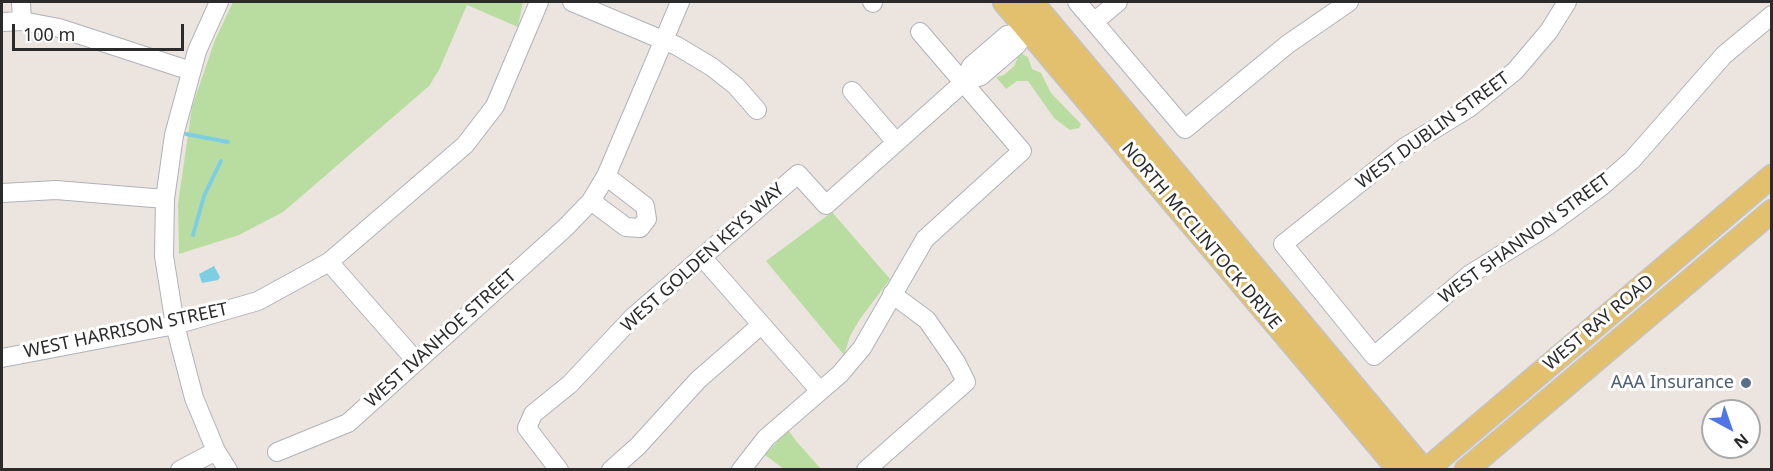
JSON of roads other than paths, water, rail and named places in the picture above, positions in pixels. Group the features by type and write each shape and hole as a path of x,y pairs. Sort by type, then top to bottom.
{"main road":[{"name":"NORTH MCCLINTOCK DRIVE","path":"1004,2 1024,31 1399,470"},
{"name":"NORTH MCCLINTOCK DRIVE","path":"1032,2 1425,470"},
{"name":"WEST RAY ROAD","path":"1425,470 1772,176"},
{"name":"WEST RAY ROAD","path":"1466,470 1772,211"},
{"path":"1653,310 1658,289 1701,252 1710,228"}],"street":[{"path":"21,2 22,21"},
{"path":"219,2 191,71 174,135 165,199 164,256 175,325 194,398 216,451 228,470"},
{"name":"WEST HARRISON STREET","path":"2,358 175,325 258,301 329,261 465,145 495,106 539,2"},
{"path":"572,2 664,39 712,67 736,86 757,110"},
{"name":"WEST IVANHOE STREET","path":"277,452 348,423 565,228 591,201 606,176 680,2"},
{"path":"1077,2 1185,129 1288,44 1348,2"},
{"path":"1094,22 1118,2"},
{"name":"WEST DUBLIN STREET","path":"1374,356 1283,244 1405,147 1469,108 1515,71 1549,31 1567,2"},
{"name":"WEST SHANNON STREET","path":"1374,356 1468,275 1549,225 1602,186 1632,160 1724,55 1772,15"},
{"path":"2,22 22,21 59,28 191,71"},
{"name":"WEST GOLDEN KEYS WAY","path":"559,470 527,428 533,414 570,384 633,317 798,174 826,205 964,82 981,76 1008,53 1017,45 1024,31"},
{"path":"741,470 766,438 840,374 862,348 925,238 1022,151 920,32"},
{"path":"852,91 896,142"},
{"path":"591,201 626,227 640,228 647,219 645,206 606,176"},
{"path":"2,194 56,190 165,199"},
{"path":"702,257 820,391"},
{"path":"329,261 416,361"},
{"path":"866,470 966,382 956,362 927,320 892,294"},
{"path":"611,470 638,446 698,380 761,325"},
{"path":"180,470 216,451"}],"water":[{"path":"214,266 220,277 218,280 202,283 199,274"}],"waterway":[{"path":"186,134 228,142"},
{"path":"193,235 204,196 221,161"}],"place":[{"name":"AAA Insurance","path":"1746,383"}]}
